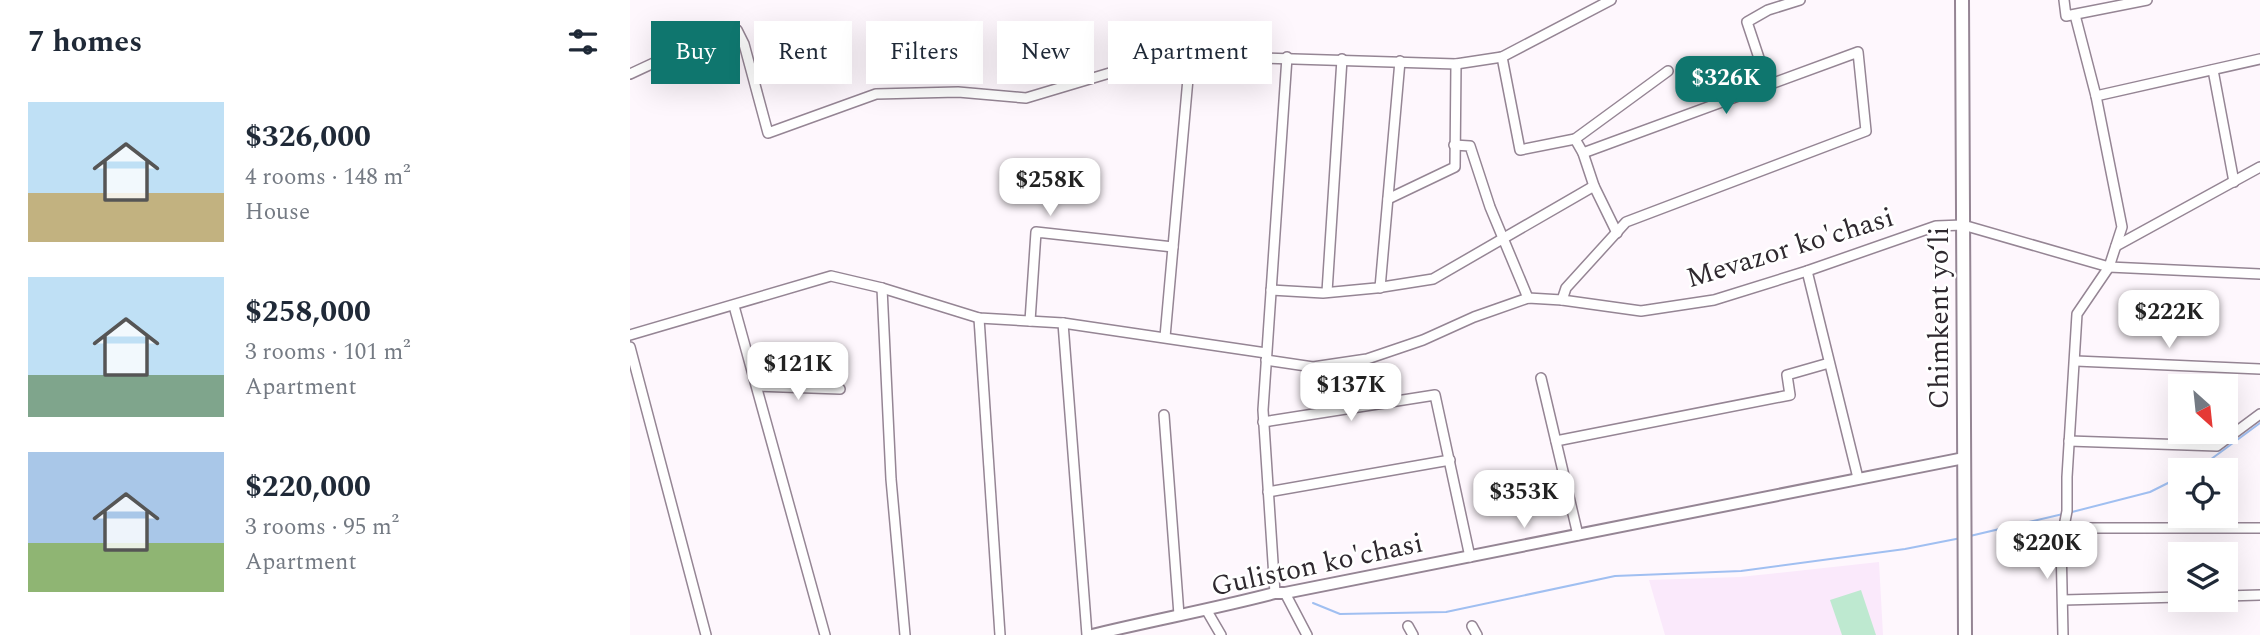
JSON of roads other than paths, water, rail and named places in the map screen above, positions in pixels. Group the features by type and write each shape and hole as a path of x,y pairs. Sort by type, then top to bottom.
{"highway":[{"name":"Chimkent yo‘li","path":"1962,0 1965,635"}],"main road":[{"name":"Guliston ko'chasi","path":"1089,635 1119,632 1179,615 1280,593 1964,458"}],"street":[{"path":"1272,57 1456,64 1502,57 1611,0"},
{"path":"1769,85 1746,25 1751,18 1772,4 1800,0"},
{"path":"2064,0 2066,16 2147,0"},
{"path":"2063,635 2061,557 2067,511 2068,441 2076,360 2077,314 2109,267 2122,227 2096,96 2075,15"},
{"path":"630,74 729,28 737,30 744,44 768,133 876,94 958,92 1026,98 1108,74"},
{"path":"1562,300 1566,288 1626,222 1866,131 1858,52 1583,152"},
{"path":"1287,57 1263,422 1280,593 1307,635"},
{"path":"1502,57 1520,150 1575,139 1668,71"},
{"path":"1327,292 1342,59"},
{"path":"2096,96 2260,59"},
{"path":"1380,288 1400,61"},
{"path":"1388,199 1455,166 1456,64"},
{"path":"2213,70 2234,182"},
{"path":"1165,337 1187,84"},
{"path":"1575,139 1617,233"},
{"path":"1454,145 1470,146 1479,178 1528,298"},
{"path":"2116,246 2260,167"},
{"path":"1271,290 1327,292 1380,288 1433,279 1594,186"},
{"path":"1963,225 2109,267 2260,274"},
{"name":"Mevazor ko'chasi","path":"630,335 831,276 882,288 979,318 1063,323 1165,337 1313,367 1367,359 1528,298 1562,300 1642,312 1714,300 1936,226 1963,225"},
{"path":"1030,321 1036,232 1173,247"},
{"path":"1807,271 1858,478"},
{"path":"882,288 891,479 905,635"},
{"path":"734,306 825,635"},
{"path":"979,318 1000,635"},
{"path":"1063,323 1089,635"},
{"path":"630,347 706,635"},
{"path":"2076,360 2260,369"},
{"path":"1556,441 1790,394 1787,375 1829,363"},
{"path":"1541,378 1578,535"},
{"path":"757,386 841,389"},
{"path":"1263,422 1435,395 1470,556"},
{"path":"2068,441 2217,446 2260,414"},
{"path":"1164,415 1179,615"},
{"path":"1268,492 1450,460"},
{"path":"2063,528 2260,528"},
{"path":"2238,596 2260,595"},
{"path":"2063,600 2168,597"},
{"path":"1207,611 1222,635"}],"waterway":[{"path":"2213,458 2260,423"},
{"path":"2072,512 2150,492 2168,483"},
{"path":"1970,536 2063,514"},
{"path":"1313,603 1340,614 1446,612 1615,576 1741,571 1905,549 1961,538"}]}
